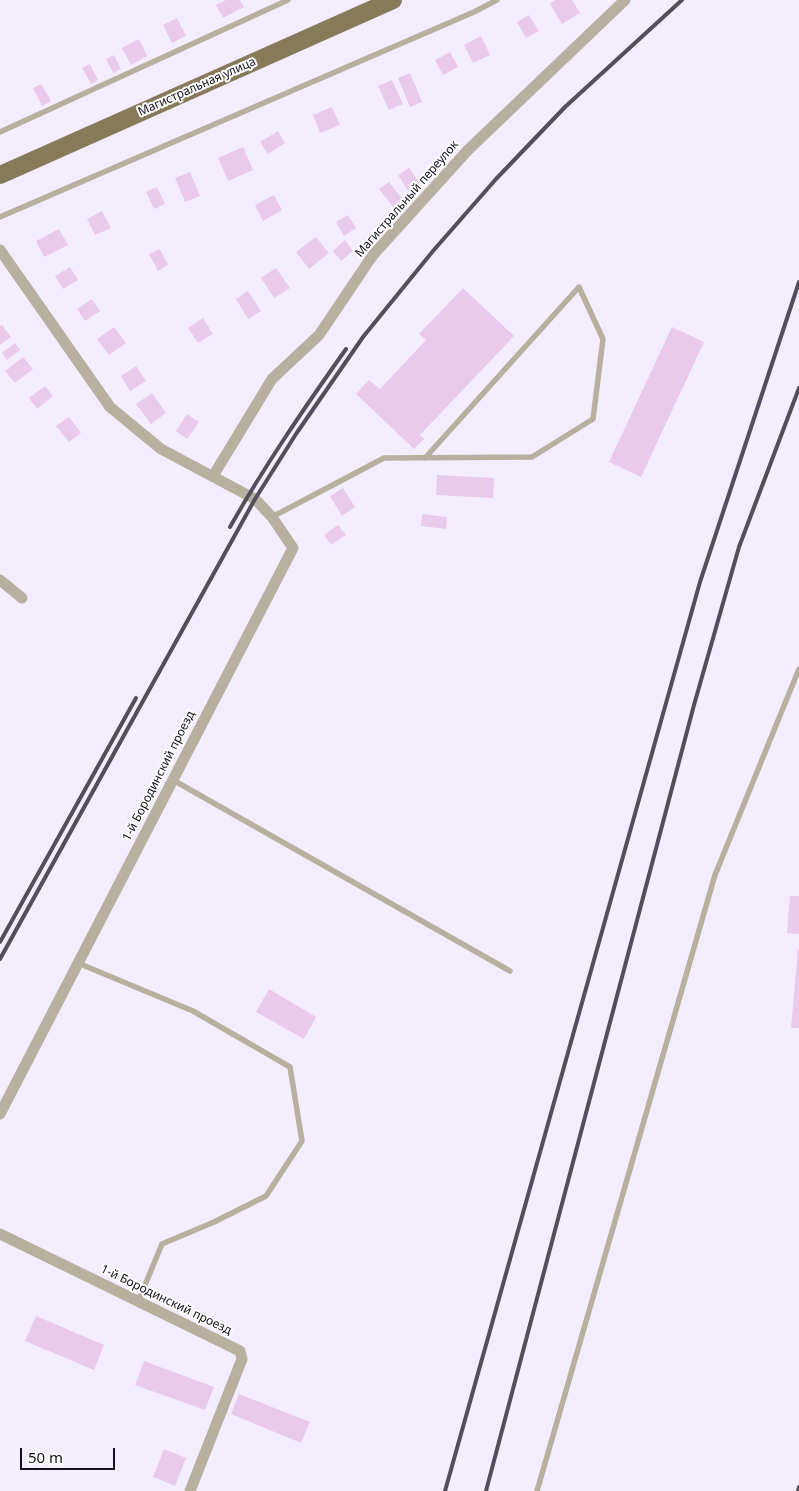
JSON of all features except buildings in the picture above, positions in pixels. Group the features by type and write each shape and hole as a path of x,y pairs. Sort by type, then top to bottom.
{"main road":[{"name":"Магистральная улица","path":"0,175 393,0"}],"street":[{"name":"Магистральный переулок","path":"213,476 272,379 319,334 373,255 468,150 625,0"},
{"path":"0,250 110,407 160,449 213,476"},
{"name":"1-й Бородинский проезд","path":"0,1114 293,548 272,517 249,494 213,476"},
{"path":"0,580 22,598"},
{"name":"1-й Бородинский проезд","path":"0,1234 240,1351 242,1359 190,1491"}],"lane":[{"path":"0,132 288,0"},
{"path":"0,217 474,12 497,0"},
{"path":"272,517 384,458 425,458 532,457 594,419 602,338 579,288 425,458"},
{"path":"537,1491 715,875 799,669"},
{"path":"173,780 510,971"},
{"path":"78,963 193,1011 290,1067 302,1142 266,1196 214,1222 162,1244 138,1302"}],"railway":[{"path":"0,959 255,499 296,434 363,337 433,251 496,179 565,107 682,0"},
{"path":"445,1491 700,582 799,282"},
{"path":"230,527 286,436 346,349"},
{"path":"486,1491 694,705 739,547 799,388"},
{"path":"0,942 136,698"},
{"path":"798,1491 799,1487"}]}
